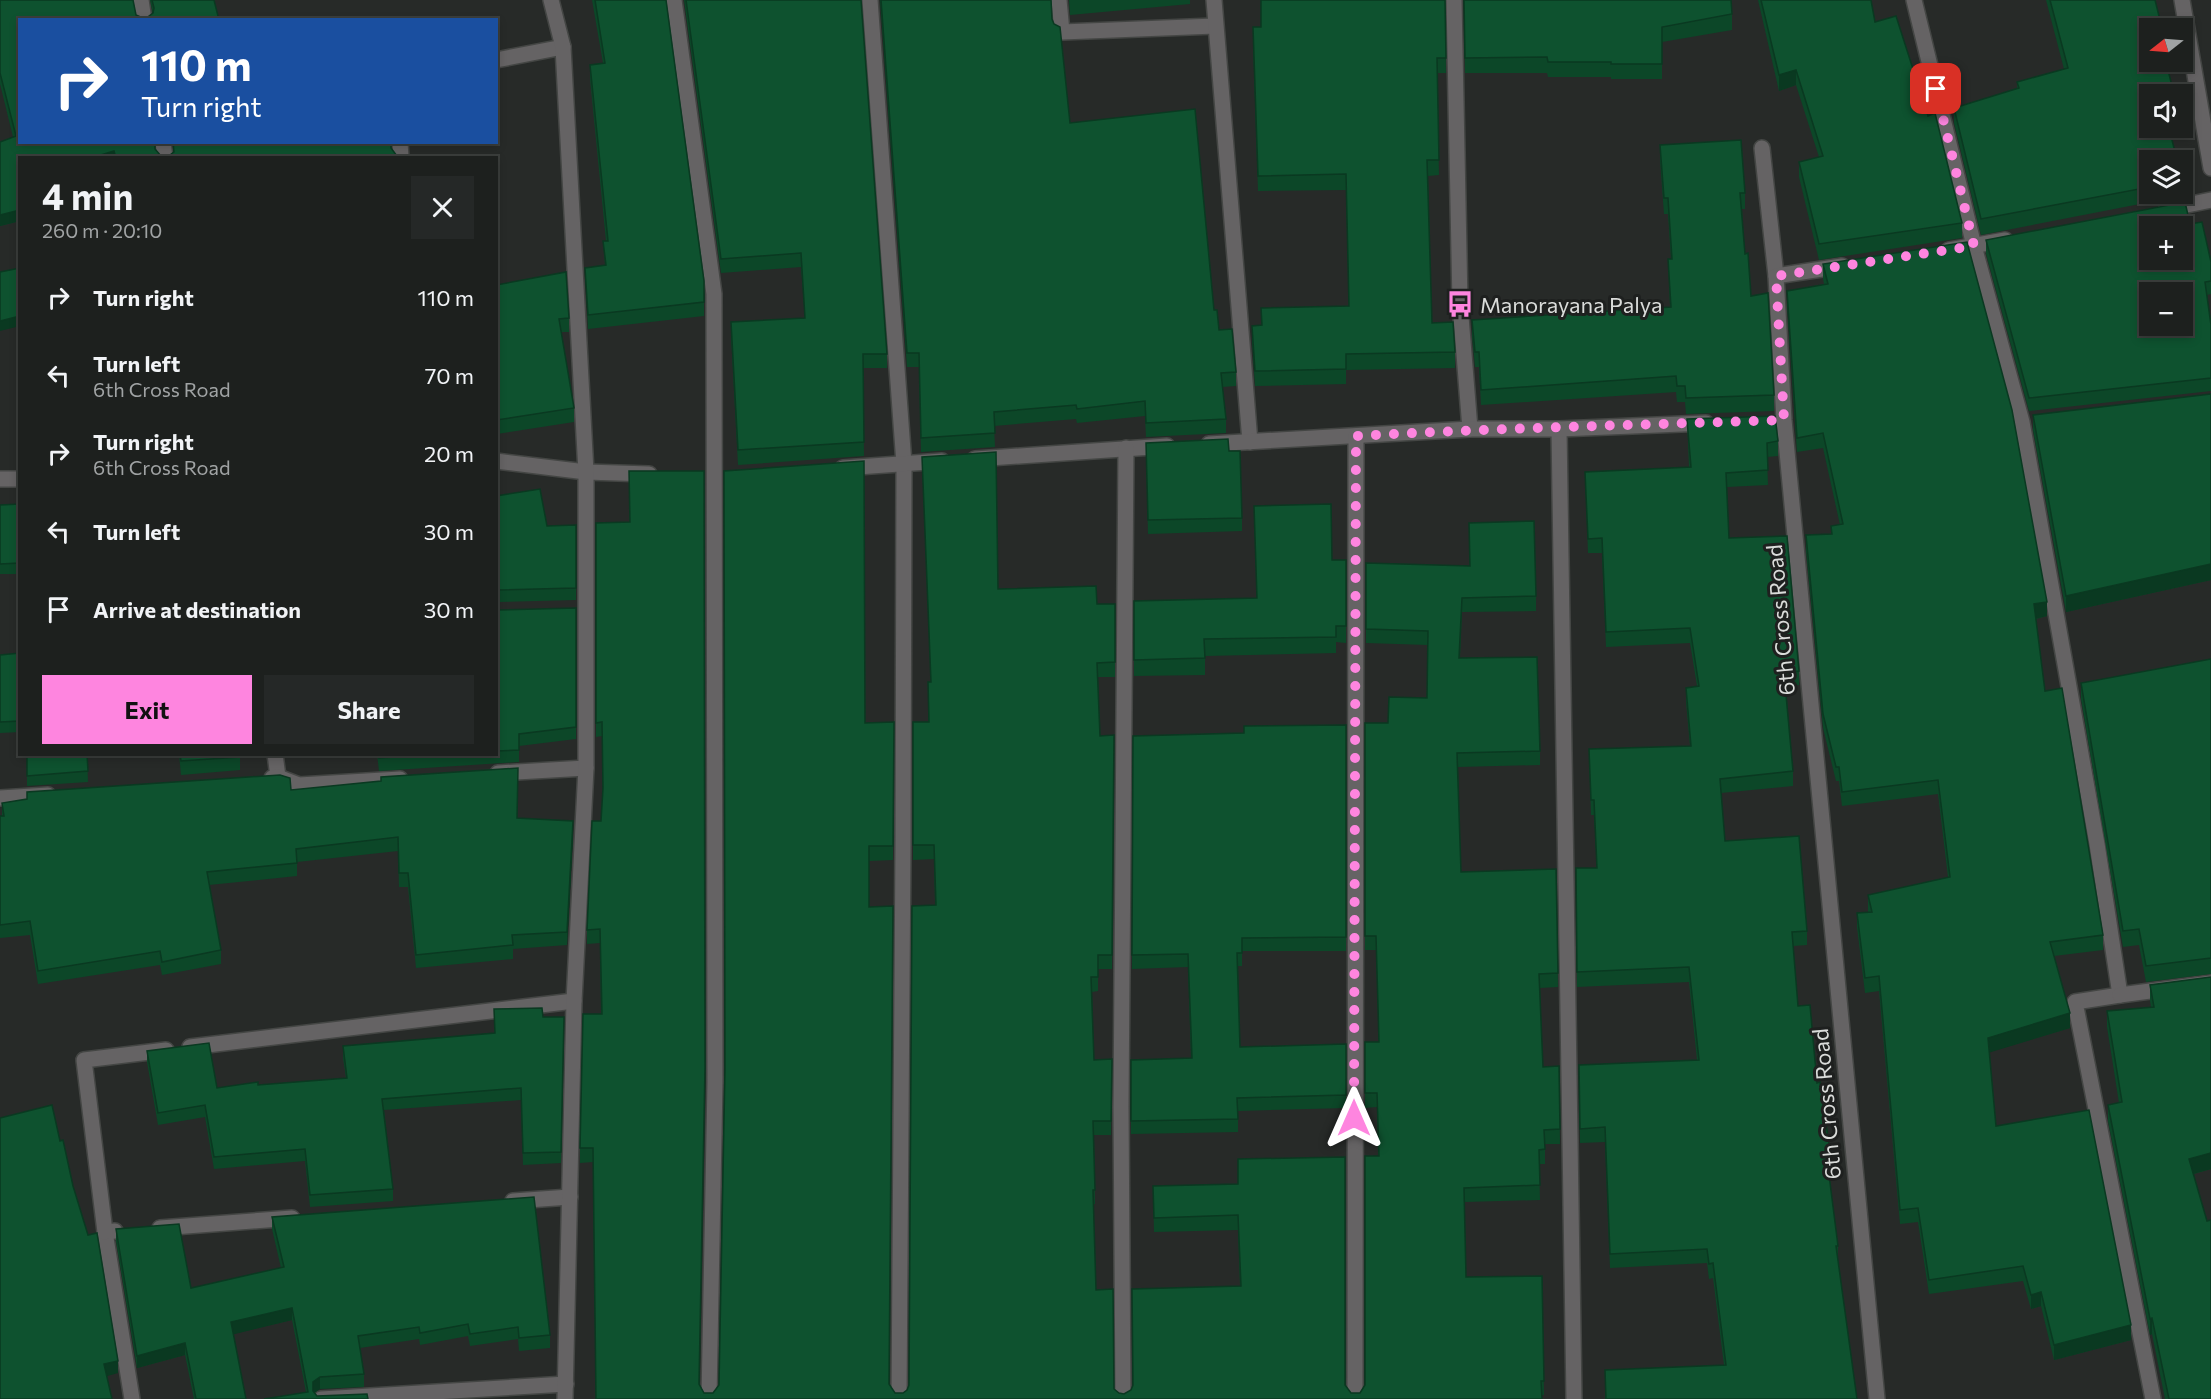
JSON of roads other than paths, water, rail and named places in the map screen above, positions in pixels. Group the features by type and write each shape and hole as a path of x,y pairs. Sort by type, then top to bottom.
{"street":[{"path":"141,0 144,18"},
{"path":"321,1399 565,1392 574,1001 586,768 581,610 586,472 563,47 551,0"},
{"path":"674,0 714,294 715,1082 709,1399"},
{"path":"870,0 904,464 899,1399"},
{"path":"1059,0 1062,32 1215,26"},
{"path":"1214,0 1250,442"},
{"path":"1454,0 1461,304 1470,429"},
{"path":"1914,0 1974,246 2027,421 2120,995"},
{"path":"2182,0 2211,168"},
{"path":"498,60 563,47"},
{"name":"6th Cross Road","path":"1762,147 1776,276 1778,421 1877,1399"},
{"path":"2155,211 2211,200"},
{"path":"1939,251 2019,237"},
{"path":"1776,276 1857,263"},
{"path":"832,468 1126,448 1470,429 1559,429 1725,423"},
{"path":"1559,429 1574,1399"},
{"path":"1355,1399 1356,436"},
{"path":"1123,1399 1121,1107 1126,448"},
{"path":"498,461 586,472 667,475"},
{"path":"0,479 18,479"},
{"path":"275,756 278,777"},
{"path":"478,774 586,768"},
{"path":"255,779 278,777 299,785 418,778"},
{"path":"0,798 58,794"},
{"path":"2153,1399 2075,1002 2211,983"},
{"path":"132,1399 105,1232 84,1060 574,1001"},
{"path":"499,1202 570,1197"},
{"path":"105,1232 308,1217"}],"place":[{"name":"Manorayana Palya","path":"1460,304"}]}
